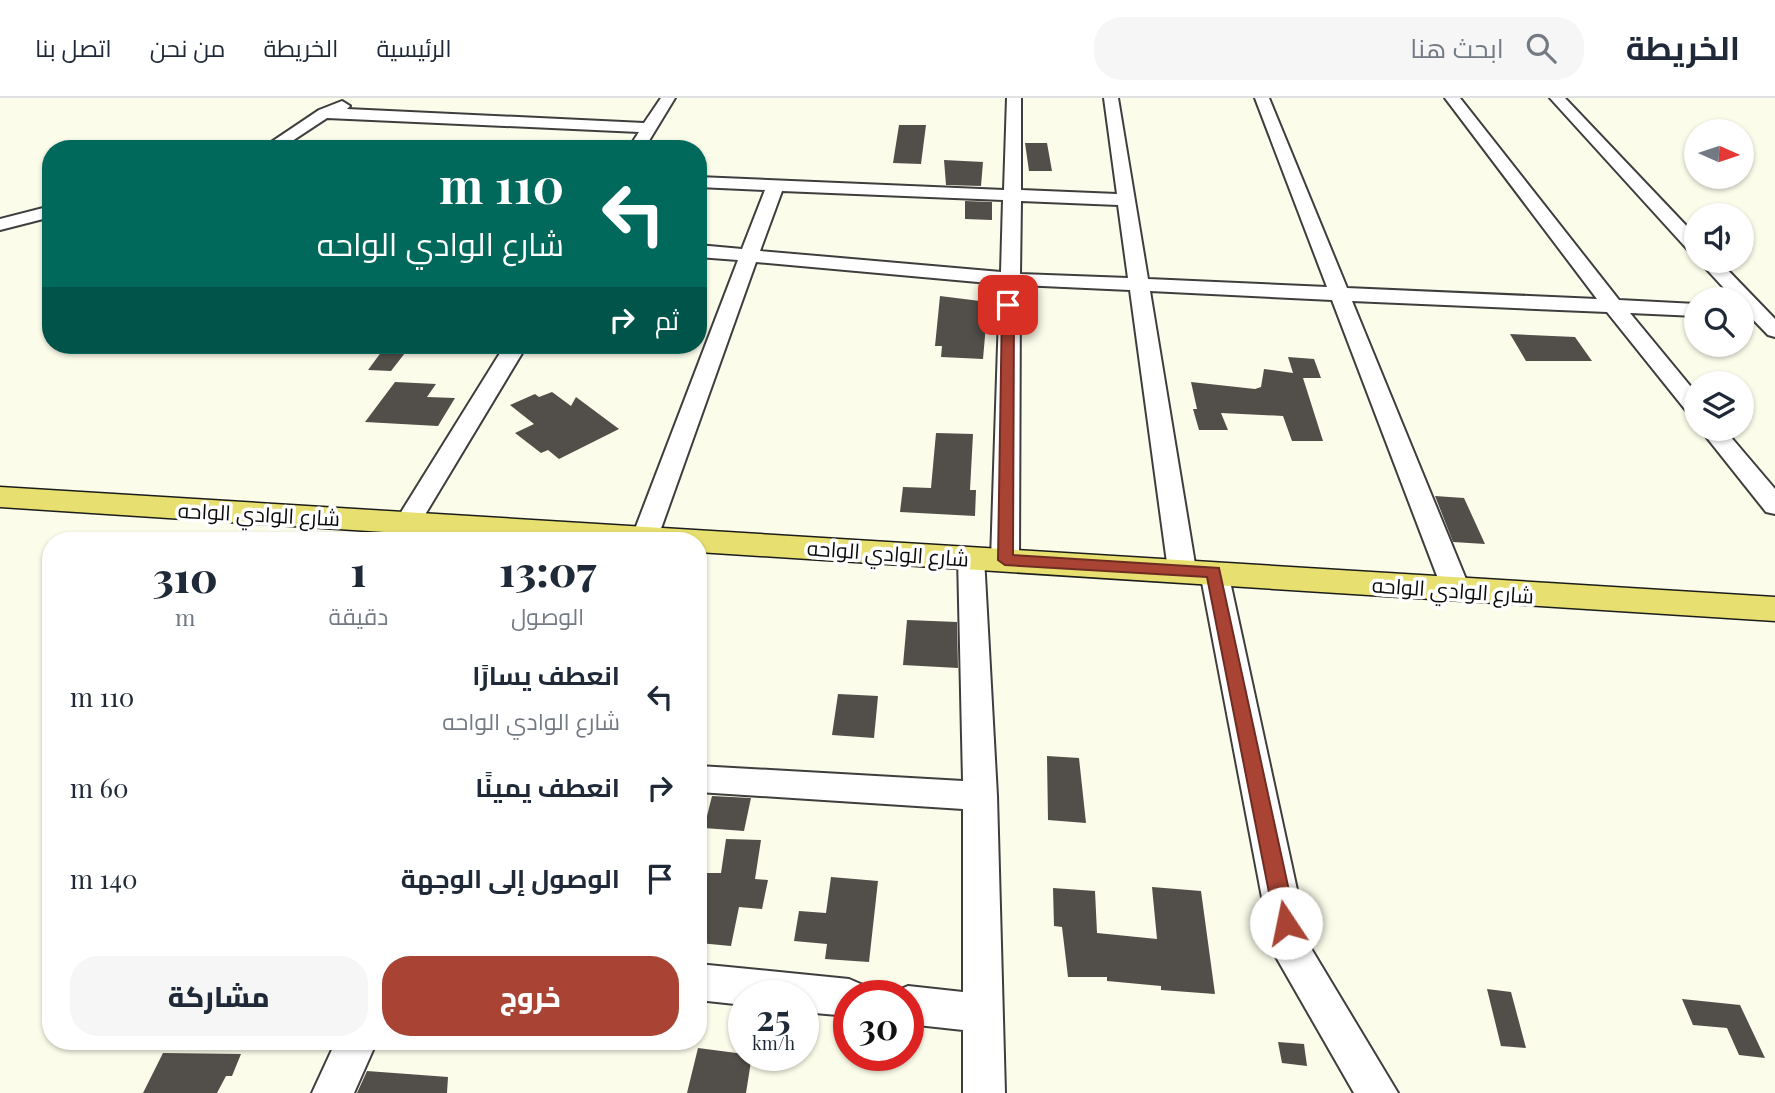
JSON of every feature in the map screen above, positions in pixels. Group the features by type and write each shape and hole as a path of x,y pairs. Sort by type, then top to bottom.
{"main road":[{"name":"شارع الوادي الواحه","path":"0,497 408,522 525,532"},
{"name":"شارع الوادي الواحه","path":"707,541 1775,609"}],"street":[{"path":"283,140 324,113 361,98"},
{"path":"642,140 668,98"},
{"path":"1005,560 1008,279 1014,98"},
{"path":"1111,98 1139,285 1198,571 1291,950 1377,1093"},
{"path":"1262,98 1455,589"},
{"path":"1452,98 1684,393"},
{"path":"1557,98 1684,234"},
{"path":"324,113 649,128"},
{"path":"707,182 1126,200"},
{"path":"647,532 775,185"},
{"path":"0,226 42,214"},
{"path":"707,252 1008,279 1684,309"},
{"path":"1720,273 1775,331"},
{"path":"408,522 511,354"},
{"path":"1722,441 1775,506"},
{"path":"971,557 980,796 984,1093"},
{"path":"707,780 980,796"},
{"path":"707,983 833,996"},
{"path":"924,1007 983,1013"},
{"path":"333,1093 353,1050"}],"building":[{"path":"899,125 926,125 921,164 893,163"},
{"path":"1025,143 1047,143 1052,171 1029,171"},
{"path":"944,160 983,162 981,186 946,185"},
{"path":"965,201 992,202 992,220 965,219"},
{"path":"940,296 988,302 983,359 941,357 942,346 935,346"},
{"path":"1510,334 1575,337 1592,361 1526,361"},
{"path":"380,354 404,354 391,371 368,370"},
{"path":"1288,357 1314,359 1321,378 1303,378 1323,441 1292,441 1283,416 1221,413 1228,430 1199,430 1193,409 1197,409 1191,382 1255,389 1261,387 1264,369 1293,373"},
{"path":"395,382 436,384 427,397 455,398 438,426 365,422"},
{"path":"552,392 571,406 576,397 619,429 559,459 548,450 541,453 515,433 534,424 510,405 535,394 539,397"},
{"path":"936,433 973,434 970,490 976,490 975,516 900,512 903,487 931,488"},
{"path":"1435,496 1464,498 1485,544 1453,542"},
{"path":"907,620 957,622 958,668 903,665"},
{"path":"838,694 878,696 874,738 832,735"},
{"path":"1047,756 1079,758 1086,823 1048,820"},
{"path":"712,796 751,798 744,831 707,828"},
{"path":"726,839 761,840 755,879 768,880 762,909 739,907 731,946 707,944 707,873 721,873"},
{"path":"831,877 878,881 869,962 825,959 827,944 794,941 799,911 826,913"},
{"path":"1152,887 1201,891 1215,994 1161,990 1161,986 1107,981 1107,977 1068,977 1062,927 1054,926 1053,888 1095,891 1097,933 1157,939"},
{"path":"1487,989 1511,992 1526,1048 1501,1046"},
{"path":"1682,999 1740,1005 1765,1058 1739,1055 1727,1028 1693,1025"},
{"path":"1278,1042 1304,1044 1307,1066 1282,1063"},
{"path":"698,1050 728,1052 728,1071 749,1071 746,1093 687,1093"},
{"path":"163,1053 241,1054 232,1076 226,1076 217,1093 143,1093"},
{"path":"367,1071 448,1077 447,1093 357,1093"}],"route":[{"path":"1008,305 1005,560 1213,572 1286,923"}]}
